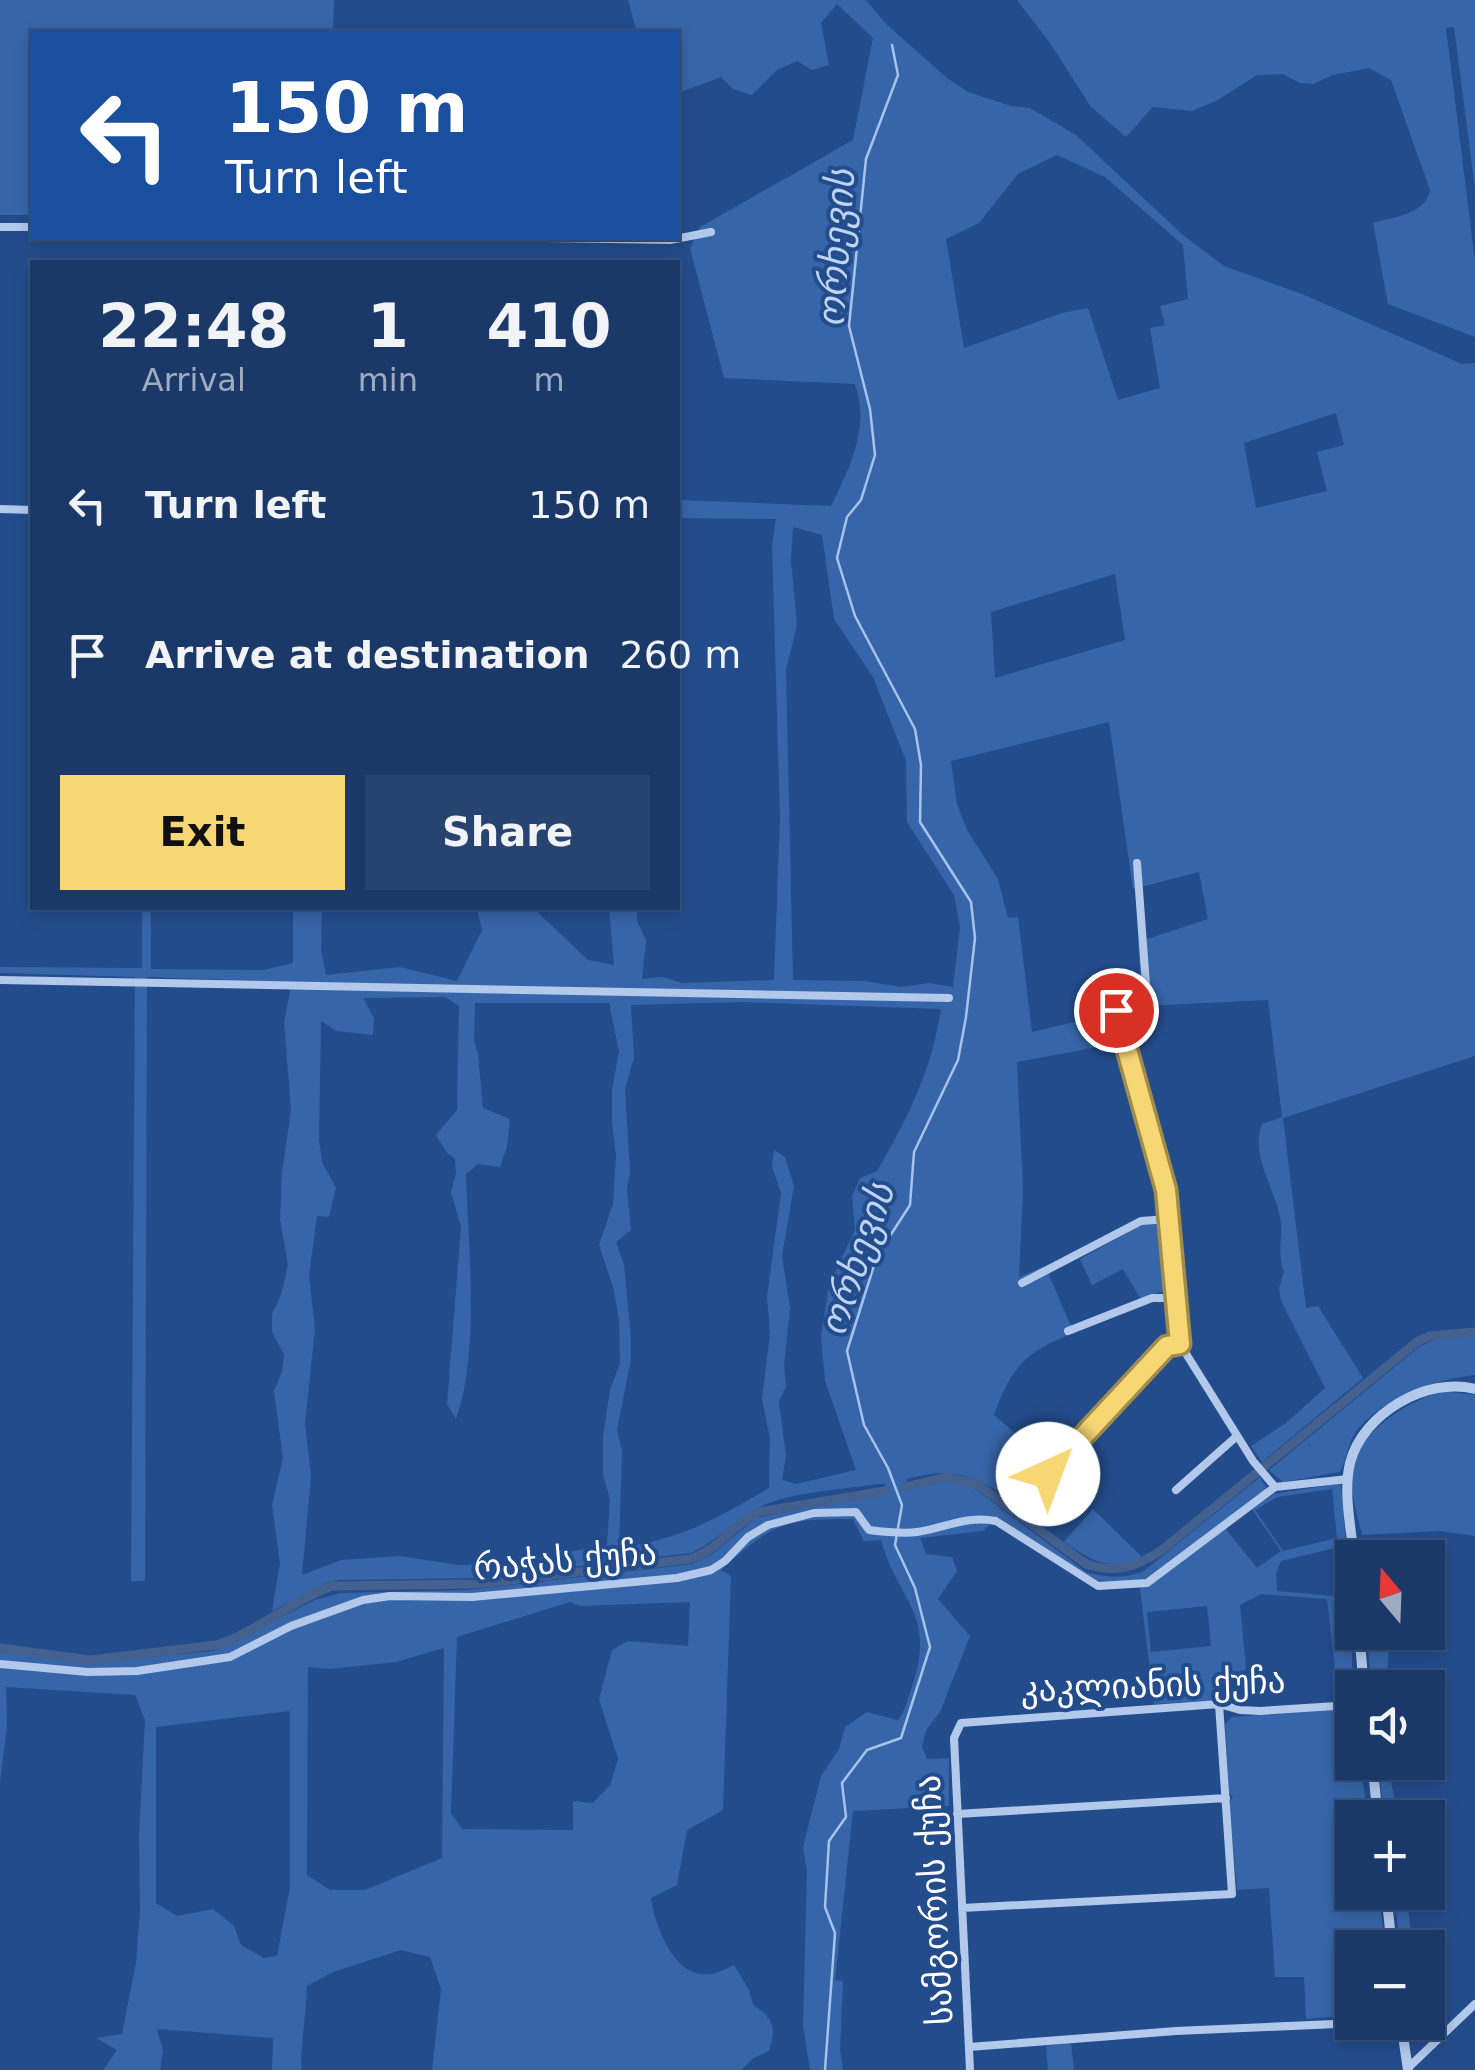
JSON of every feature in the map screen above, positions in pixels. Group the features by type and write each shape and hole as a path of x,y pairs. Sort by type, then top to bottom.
{"street":[{"path":"0,227 30,227"},
{"path":"680,238 711,232"},
{"path":"0,509 30,510"},
{"path":"1126,1052 1146,1029 1148,997 1137,863"},
{"path":"0,980 473,992 949,998"},
{"path":"1116,1010 1161,1162 1180,1344 1253,1461 1275,1487 1348,1479"},
{"path":"1022,1283 1141,1221 1169,1219"},
{"path":"1068,1331 1152,1298 1176,1298"},
{"path":"1048,1474 1167,1346 1180,1344"},
{"path":"1353,1540 1348,1479 1351,1458 1360,1440 1383,1415 1415,1393 1439,1387 1475,1389"},
{"path":"1176,1490 1237,1436"},
{"name":"რაჭას ქუჩა","path":"0,1664 137,1672 230,1657 291,1626 363,1600 390,1596 472,1597 677,1578 711,1570 748,1537 768,1526 814,1513 856,1512 869,1530 892,1533 966,1520 996,1521 1098,1586 1147,1582 1275,1487"},
{"path":"962,1908 1232,1894 1218,1704"},
{"name":"კაკლიანის ქუჩა","path":"957,1727 968,1720 1218,1704 1260,1711 1335,1706"},
{"name":"სამგორის ქუჩა","path":"957,1727 956,1814 970,2070"},
{"path":"956,1814 1226,1798"},
{"path":"1408,2069 1475,2004"},
{"path":"970,2047 1176,2031 1335,2024"},
{"path":"1404,2040 1408,2069"}],"shaded area":[{"path":"0,0 334,0 333,30 30,30 30,215 0,215"},
{"path":"628,0 866,0 886,24 968,92 1030,108 1076,135 1183,235 1224,266 1302,294 1462,364 1475,363 1475,1056 1283,1118 1306,1308 1318,1306 1363,1378 1262,1462 1251,1446 1286,1423 1325,1388 1281,1301 1279,1288 1284,1272 1280,1217 1259,1147 1262,1124 1282,1117 1268,1000 1143,1006 1138,942 1208,919 1199,872 1133,889 1109,722 951,761 957,804 967,830 998,879 1008,918 1018,917 1032,1032 1109,1014 1115,1044 1017,1062 1023,1189 1019,1277 1045,1266 1074,1333 1022,1363 1007,1384 994,1415 1050,1463 1010,1499 973,1479 949,1473 907,1479 905,1489 953,1480 970,1485 1086,1572 1116,1577 1144,1571 1260,1477 1267,1489 1145,1579 1127,1583 1097,1581 998,1517 983,1531 920,1538 926,1554 952,1557 957,1571 938,1599 970,1636 940,1712 926,1730 922,1747 927,1759 949,1758 949,1806 853,1811 835,1980 843,1981 843,2070 810,2070 803,2026 807,1872 803,1847 821,1776 839,1749 845,1727 867,1712 898,1720 913,1683 920,1640 912,1608 881,1540 864,1541 853,1519 809,1520 780,1527 754,1542 721,1570 731,1576 723,1810 687,1830 677,1885 651,1898 662,1935 677,1960 698,1974 720,1972 734,1965 753,2005 771,2024 769,2051 741,2070 432,2070 441,1989 430,1957 401,1950 333,1972 307,1986 302,2070 272,2070 273,2038 157,2029 163,2050 160,2070 103,2070 117,2050 96,2038 122,2034 136,1963 145,1720 135,1695 6,1687 7,1725 0,1782 0,1652 87,1663 214,1651 315,1600 341,1593 467,1590 692,1564 712,1554 756,1518 887,1492 885,1484 877,1484 780,1499 749,1514 691,1553 477,1578 339,1580 272,1611 280,1563 272,1505 283,1458 274,1391 284,1355 272,1332 272,1314 288,1265 280,1219 291,1110 284,1022 292,982 147,977 145,1581 131,1581 135,977 0,973 0,967 142,968 142,910 151,910 151,969 263,970 293,963 293,910 322,910 321,950 326,975 400,967 457,981 482,930 477,910 535,910 588,960 614,965 609,910 637,910 637,921 646,940 642,979 663,977 682,983 774,980 780,818 772,545 776,519 680,518 680,500 831,506 856,447 859,400 855,384 724,378 690,248 700,227 853,140 873,38 837,4 821,23 829,65 812,70 797,61 777,70 752,95 733,89 721,77 680,92 680,30 636,30","holes":["1057,155 1105,177 1183,245 1188,299 1160,306 1165,325 1150,328 1160,388 1118,400 1088,308 1062,313 964,348 946,239 979,223 1018,174","1336,413 1344,445 1317,452 1327,491 1256,508 1244,443","793,527 822,535 834,619 873,677 906,761 907,822 954,895 960,927 953,987 793,980 786,670 797,625 791,560","1115,574 1125,640 995,678 991,612","445,997 459,1006 457,1110 436,1135 455,1159 451,1192 461,1227 447,1404 456,1419 468,1363 470,1331 466,1174 478,1164 500,1167 510,1119 483,1108 474,1040 475,1003 609,1003 619,1051 612,1090 616,1156 613,1204 599,1245 619,1320 620,1363 610,1390 603,1436 603,1475 610,1499 607,1545 503,1564 458,1565 400,1556 341,1560 302,1575 311,1476 305,1423 315,1329 309,1275 317,1216 329,1217 336,1188 322,1162 319,1140 321,1021 336,1031 373,1035 374,1018 363,998","741,1002 941,1009 932,1052 908,1112 877,1171 860,1178 852,1196 855,1230 829,1285 821,1336 825,1381 856,1470 796,1484 782,1480 786,1456 779,1402 786,1386 784,1366 790,1308 782,1256 794,1186 785,1157 774,1150 772,1167 781,1193 767,1297 770,1333 762,1399 770,1438 769,1488 698,1526 619,1548 622,1450 617,1430 631,1359 631,1338 624,1265 616,1242 631,1230 625,1089 634,1058 631,1005","570,1602 580,1606 690,1602 688,1646 628,1641 612,1650 599,1699 618,1759 610,1785 593,1803 573,1801 573,1830 462,1829 451,1813 457,1637","444,1648 442,1858 365,1890 330,1890 307,1875 308,1667 329,1669 396,1662","290,1711 290,1887 277,1956 264,1958 241,1945 234,1926 213,1909 177,1916 156,1903 156,1727"]},
{"path":"1017,0 1475,0 1475,189 1454,27 1446,28 1475,261 1475,337 1388,304 1373,223 1416,210 1430,190 1391,80 1369,68 1333,75 1313,84 1300,83 1283,74 1257,75 1192,111 1153,107 1126,137 1091,107"},
{"path":"1157,1223 1169,1244 1171,1289 1140,1298 1123,1269 1092,1285 1080,1259 1143,1224"},
{"path":"1475,1336 1475,1375 1425,1386 1377,1411 1354,1435 1340,1472 1283,1482 1269,1470 1419,1347 1438,1338"},
{"path":"1442,1391 1475,1395 1475,1536 1440,1531 1362,1535 1351,1480 1360,1449 1370,1435 1397,1413"},
{"path":"1341,1483 1345,1540 1335,1540 1335,1548 1281,1561 1276,1573 1277,1591 1335,1596 1335,1650 1352,1650 1352,1670 1335,1670 1327,1599 1261,1594 1240,1605 1246,1668 1235,1682 1218,1682 1219,1700 1154,1704 1140,1588 1150,1585 1225,1528 1257,1568 1281,1551 1252,1509 1274,1494","holes":["1332,1489 1337,1538 1283,1551 1255,1510 1277,1497","1207,1606 1211,1646 1151,1652 1147,1612"]},
{"path":"1093,1509 1143,1558 1111,1564 1064,1542"},
{"path":"1368,1650 1388,1650 1388,1670 1370,1670"},
{"path":"1335,1710 1335,1780 1363,1780 1365,1800 1335,1800 1335,1910 1381,1910 1383,1930 1335,1930 1335,2016 1306,2019 1304,1977 1275,1977 1269,1888 1237,1890 1225,1724 1232,1717"},
{"path":"1380,1780 1391,1780 1394,1800 1382,1800"},
{"path":"1396,1910 1408,1910 1411,1930 1398,1930"},
{"path":"1071,2043 1074,2070 1048,2070 1046,2046"}],"waterway":[{"name":"ორხევის","path":"825,2070 835,1933 825,1907 829,1841 846,1817 842,1783 867,1750 901,1738 930,1647 915,1588 895,1545 902,1505 888,1468 864,1425 847,1351 877,1256 910,1205 914,1152 958,1060 975,938 971,902 920,822 921,765 915,729 855,616 837,558 847,517 861,500 875,455 870,409 849,326 866,159 898,75 892,45"},
{"path":"905,1487 946,1477 977,1484 1086,1564 1126,1567 1162,1550 1418,1341 1430,1336 1475,1332"},
{"path":"0,1648 90,1660 216,1645 332,1586 476,1584 690,1559 709,1550 759,1512 885,1491"}],"route":[{"path":"1048,1474 1167,1346 1180,1344 1161,1162 1116,1010"}]}
